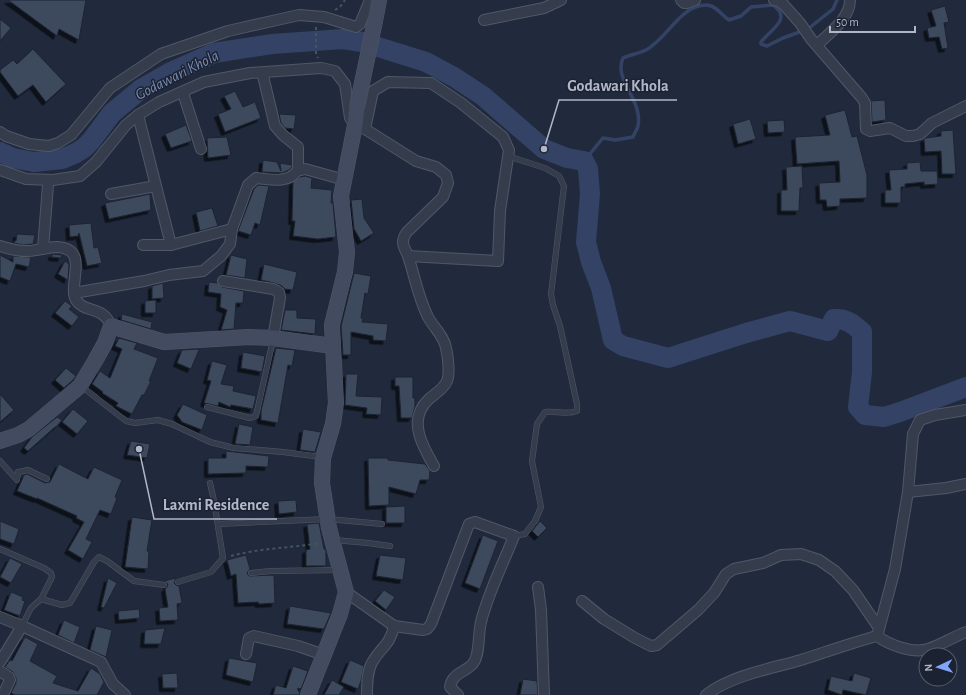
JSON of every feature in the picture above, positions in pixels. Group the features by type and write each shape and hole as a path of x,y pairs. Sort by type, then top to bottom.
{"main road":[{"path":"308,695 340,614 346,592 328,519 322,483 323,458 333,424 336,404 332,325 345,272 347,252 341,196 360,127 357,107 379,0"},
{"path":"0,441 18,435 29,429 80,386 96,361 111,326 164,342 249,337 273,338 333,346"}],"street":[{"path":"0,132 6,136 29,144 49,146 58,143 71,135 110,88 161,54 228,30 299,15 324,17 356,27 360,24 370,0"},
{"path":"484,20 544,8 561,0"},
{"path":"681,0 684,3 695,0"},
{"path":"774,0 779,1 784,5 862,98 865,103 866,129 870,132 890,128 906,136 913,136 920,134 932,123 966,106"},
{"path":"814,42 844,19 850,4 850,0"},
{"path":"0,170 26,179 53,180 80,176 96,162 126,125 138,115 159,102 204,82 250,73 322,68 335,71 346,84 350,118 360,127 416,161 436,167 446,175 448,183 443,197 403,237 403,245 408,256 421,302 429,318 440,332 446,346 448,380 440,391 427,401 421,410 418,421 419,438 434,466"},
{"path":"263,76 275,126 286,138 298,147 298,166"},
{"path":"360,127 373,91 388,82 431,83 461,103 503,137 509,150 501,205 498,261 408,256"},
{"path":"346,84 373,91"},
{"path":"183,93 201,149"},
{"path":"138,115 171,245"},
{"path":"74,293 144,281 169,275 203,271 221,256 230,244 232,229 248,185 256,178 287,180 294,176 296,171 306,169 345,180"},
{"path":"43,249 48,185"},
{"path":"111,194 156,186"},
{"path":"143,246 171,245 232,229"},
{"path":"0,246 15,250 29,251 53,247 64,248 73,254 77,265 74,293 77,300 82,306 101,313 108,318 111,326"},
{"path":"223,281 279,292 280,298 273,338"},
{"path":"878,632 894,569 908,492 913,434 920,420 935,415 966,410"},
{"path":"908,492 946,488 966,484"},
{"path":"346,592 394,626 423,630 428,629 469,524 475,522 514,536 484,610 480,624 476,658 474,663 454,677 450,682 450,687 458,695"},
{"path":"582,601 604,619 634,638 651,646 657,645 698,610 714,593 726,574 734,569 763,563 781,555 801,554 819,560 835,571 853,590 886,643 907,649 927,650 966,632"},
{"path":"538,587 541,610 544,695"},
{"path":"0,618 22,626 101,662 113,684 125,695"},
{"path":"0,662 22,626"},
{"path":"367,695 367,681 372,662 389,642 394,626"},
{"path":"706,695 716,687 731,681 810,657 878,632"},
{"path":"246,654 247,641 249,638 254,636 298,646 324,655"},
{"path":"0,671 9,677 10,680 3,695"}],"lane":[{"path":"508,156 545,168 559,176 564,186 551,294 560,326 577,404 577,411 571,414 553,411 545,412 537,424 532,461 541,506 535,521 526,534 514,536"},
{"path":"207,407 250,418 256,416 273,338"},
{"path":"80,386 126,421 135,423 158,420 172,424 210,442 234,448 283,452 323,458"},
{"path":"0,461 17,480 18,472 28,470 47,479"},
{"path":"178,582 211,572 223,558 210,483"},
{"path":"218,524 328,519 382,524"},
{"path":"333,540 368,542 390,546"},
{"path":"0,549 44,568 51,573 52,577 41,599 31,608 22,626"},
{"path":"41,599 62,605 70,603 94,562 99,557 107,561 134,581 164,585"},
{"path":"251,573 277,570 341,570"}],"path":[{"path":"316,27 316,45"},
{"path":"223,558 241,553 296,547 333,540"}],"building":[{"path":"8,0 86,0 79,40 59,29 57,36"},
{"path":"945,6 949,22 944,23 948,48 942,49 939,37 929,38 927,28 936,26 931,10"},
{"path":"0,19 11,28 0,41"},
{"path":"33,49 66,84 46,102 33,85 18,96 0,72 0,70 13,60 17,64"},
{"path":"235,91 243,107 255,102 261,118 225,132 218,114 231,109 224,96"},
{"path":"885,100 886,120 872,122 871,101"},
{"path":"845,110 852,137 857,136 867,175 867,198 840,199 840,206 827,207 826,200 820,200 819,183 840,182 839,161 797,164 795,137 830,135 825,115"},
{"path":"279,114 296,115 294,129 285,128 281,123"},
{"path":"750,119 756,139 738,144 733,124"},
{"path":"784,120 785,132 768,133 767,121"},
{"path":"186,125 192,141 171,148 165,134"},
{"path":"953,130 956,174 942,174 941,151 925,152 924,139 941,136 941,131"},
{"path":"227,137 231,155 208,158 207,138"},
{"path":"263,160 277,162 281,171 280,163 292,165 292,167 282,173 262,172"},
{"path":"920,162 921,171 937,171 938,184 924,185 924,182 905,184 905,187 901,187 901,203 885,203 885,190 891,190 889,170 907,169 907,163"},
{"path":"802,166 803,188 800,188 799,211 781,211 781,190 787,190 786,167"},
{"path":"305,176 312,178 311,188 332,190 331,203 333,203 336,237 318,239 293,236 295,221 292,221 293,182 300,177"},
{"path":"258,185 269,186 260,225 255,223 251,235 238,231 254,189"},
{"path":"150,194 151,210 109,219 105,203"},
{"path":"362,199 364,218 374,233 361,241 354,229 351,200"},
{"path":"212,208 218,226 200,231 196,212"},
{"path":"91,223 94,248 98,247 102,263 87,266 79,233 78,236 70,237 69,225"},
{"path":"17,234 35,235 33,244 23,245 14,243 14,241 16,241"},
{"path":"52,254 62,255 61,258 52,257"},
{"path":"0,255 13,262 13,256 31,257 29,267 16,264 10,281 0,277"},
{"path":"231,255 247,259 245,278 226,275"},
{"path":"65,261 69,264 68,280 58,274"},
{"path":"264,264 297,272 293,290 285,289 274,283 261,280"},
{"path":"354,273 371,276 368,294 365,293 361,318 363,319 362,322 388,324 386,341 373,340 373,336 351,332 351,355 343,355 341,326"},
{"path":"209,282 217,283 222,287 244,291 243,303 236,303 234,329 221,330 227,310 220,307 221,294 208,292"},
{"path":"163,283 164,298 152,299 152,286"},
{"path":"156,300 156,313 145,313 145,301"},
{"path":"65,301 72,306 69,309 79,317 72,326 55,313"},
{"path":"285,310 297,310 297,318 316,319 315,334 281,330"},
{"path":"122,314 152,322 151,329 121,320"},
{"path":"119,338 137,343 134,349 158,358 149,381 151,381 132,414 116,406 118,403 102,393 103,392 92,384 100,371 110,378 122,349 115,346"},
{"path":"276,348 295,350 292,366 288,365 278,423 261,420 261,411"},
{"path":"182,350 199,350 191,369 177,363"},
{"path":"243,352 265,356 262,372 241,368"},
{"path":"212,361 227,365 221,384 234,386 233,391 256,396 253,409 231,405 230,407 219,402 218,406 204,403 211,381 207,380"},
{"path":"66,368 76,376 64,388 55,380"},
{"path":"346,374 358,374 356,396 382,397 381,415 366,414 367,408 345,405"},
{"path":"395,377 413,377 413,398 415,398 415,406 412,418 401,418 399,386 395,386"},
{"path":"0,394 14,410 0,422"},
{"path":"183,404 207,415 202,430 182,422 177,415"},
{"path":"73,409 88,421 77,434 62,422"},
{"path":"57,417 62,420 56,427 28,451 24,448 32,437"},
{"path":"239,424 253,427 250,445 235,444"},
{"path":"303,429 321,432 315,452 300,450"},
{"path":"131,441 150,444 147,458 127,455"},
{"path":"226,451 269,456 268,467 246,466 246,473 208,474 208,458 226,458"},
{"path":"368,458 388,458 388,460 425,464 430,471 429,480 420,480 416,494 389,487 389,505 369,506"},
{"path":"59,464 88,479 94,467 122,480 115,497 117,498 111,514 100,510 86,539 92,542 83,559 68,550 84,522 76,518 77,516 37,498 17,491 24,475 27,474 45,483 50,482"},
{"path":"296,500 297,512 279,514 278,501"},
{"path":"405,506 405,523 386,523 386,507"},
{"path":"132,517 152,520 147,551 149,551 148,569 125,567"},
{"path":"0,521 19,529 14,544 0,539"},
{"path":"540,521 547,528 538,537 532,531"},
{"path":"319,523 324,549 326,550 326,566 306,566 306,550 310,549 307,524"},
{"path":"483,535 498,541 480,589 465,583"},
{"path":"246,555 250,569 247,573 249,576 274,575 275,603 238,603 236,574 231,576 227,560"},
{"path":"380,555 406,558 403,580 376,576"},
{"path":"10,558 22,564 11,583 0,577"},
{"path":"108,578 117,583 104,608 101,607"},
{"path":"176,578 174,583 179,586 182,603 177,604 178,620 160,621 159,608 168,607 165,589 168,584 164,581"},
{"path":"384,590 395,597 386,610 375,601"},
{"path":"11,592 23,597 22,600 25,601 20,616 4,610"},
{"path":"290,606 331,613 324,629 287,624"},
{"path":"139,609 140,618 119,620 118,611"},
{"path":"64,620 80,627 74,643 58,635"},
{"path":"96,626 112,630 106,657 90,650"},
{"path":"165,628 161,644 144,644 145,630"},
{"path":"25,637 38,644 30,661 57,676 53,683 78,691 91,668 100,674 104,682 97,695 15,695 11,693 16,683 16,678 13,672 5,667 10,660 12,661"},
{"path":"229,658 257,663 253,682 226,675"},
{"path":"350,660 364,666 358,689 341,682"},
{"path":"293,666 308,671 301,689 298,688 298,691 300,692 299,695 273,695 276,685 286,688"},
{"path":"177,673 178,688 163,688 162,674"},
{"path":"854,673 871,678 866,695 843,690 842,695 828,690 831,676 852,681"},
{"path":"523,679 537,681 538,695 520,695"},
{"path":"332,680 344,687 339,695 324,695"}],"waterway":[{"path":"584,161 603,138 615,140 633,137 638,127 636,107 622,74 621,66 623,58 644,51 654,45 689,10 698,6 707,5 716,9 729,20 741,16 751,7 773,5 779,10 781,15 778,24 761,42 761,44 767,46 783,38 808,29 833,9 837,0"},
{"name":"Godawari Khola","path":"0,152 13,158 34,162 62,159 76,153 91,141 112,113 141,89 171,72 214,53 272,44 343,39 362,42 426,62 454,77 483,96 544,149 567,158 584,161 588,169 590,194 586,242 591,262 601,288 613,340 623,346 668,358 746,333 790,321 828,331 834,319 842,319 856,326 862,332 862,372 858,407 865,415 884,417 966,387"}],"place":[{"name":"Godawari Khola","path":"544,149"},
{"name":"Laxmi Residence","path":"139,449"}]}
